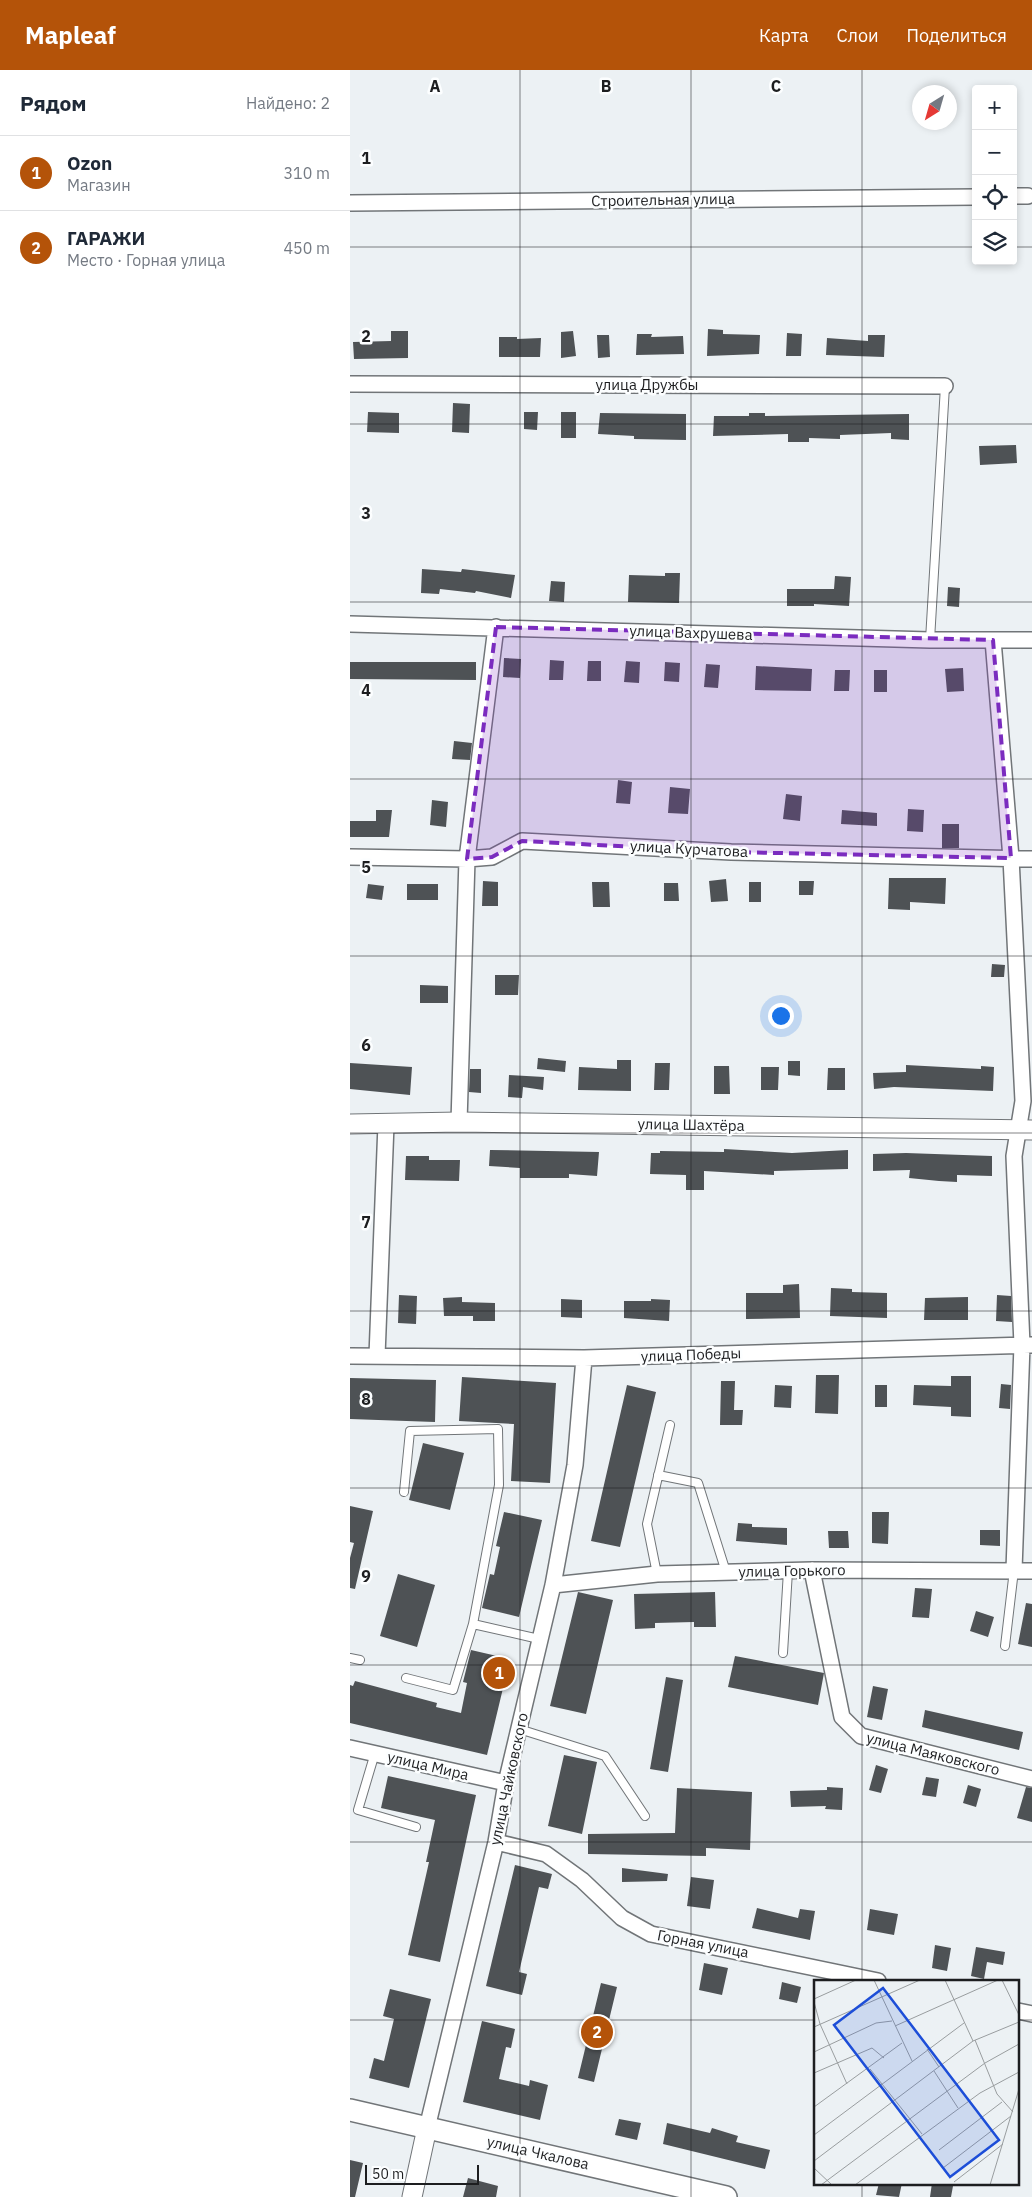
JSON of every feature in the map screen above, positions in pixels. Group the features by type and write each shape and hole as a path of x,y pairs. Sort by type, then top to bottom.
{"main road":[{"name":"улица Чкалова","path":"350,2110 726,2197"}],"street":[{"name":"Строительная улица","path":"350,203 972,197"},
{"name":"улица Дружбы","path":"350,384 945,386"},
{"name":"улица Вахрушева","path":"350,624 930,640 1032,640"},
{"path":"458,1122 467,859 496,627"},
{"path":"993,640 1011,858 1026,1129 1014,1156 1027,1345 1014,1570"},
{"name":"улица Курчатова","path":"350,857 467,859 492,857 522,840 730,852 1032,859"},
{"name":"улица Шахтёра","path":"350,1124 458,1122 1026,1129"},
{"path":"377,1356 386,1124"},
{"name":"улица Победы","path":"350,1356 584,1358 1027,1345"},
{"name":"улица Чайковского","path":"412,2197 496,1842 506,1783 553,1585 575,1465 584,1358"},
{"name":"улица Горького","path":"553,1585 657,1574 788,1570 1032,1571"},
{"name":"улица Маяковского","path":"812,1570 842,1717 861,1736 1032,1779"},
{"name":"улица Мира","path":"350,1748 506,1783"},
{"name":"Горная улица","path":"496,1842 546,1854 582,1880 622,1918 651,1934 873,1980"}],"lane":[{"path":"930,640 945,386"},
{"path":"657,1574 647,1524 670,1425"},
{"path":"404,1492 410,1432 498,1429 499,1485 472,1624 453,1690 406,1678"},
{"path":"658,1475 698,1483 726,1572"},
{"path":"783,1653 788,1570"},
{"path":"1006,1646 1014,1570"},
{"path":"472,1624 539,1639"},
{"path":"350,1658 360,1660"},
{"path":"519,1730 605,1756 645,1816"},
{"path":"374,1753 358,1810 416,1827"}],"highlighted area":[{"path":"496,627 993,640 1011,858 731,852 522,841 492,857 467,859"}],"building":[{"path":"708,329 723,330 723,334 760,335 759,354 707,356"},
{"path":"391,331 408,331 408,358 354,359 353,342 391,341"},
{"path":"573,331 576,356 561,358 561,332"},
{"path":"787,333 802,334 801,356 786,356"},
{"path":"637,334 652,334 651,337 683,336 684,354 636,355"},
{"path":"597,335 609,335 610,357 598,358"},
{"path":"868,335 885,335 884,357 826,355 827,338 868,341"},
{"path":"499,337 517,337 517,339 541,338 540,357 499,357"},
{"path":"453,403 470,404 469,433 452,432"},
{"path":"368,412 399,413 399,433 367,432"},
{"path":"524,412 538,412 537,430 524,429"},
{"path":"561,412 576,412 576,438 561,438"},
{"path":"600,413 686,414 686,440 634,439 634,436 598,434"},
{"path":"749,413 765,413 765,416 909,414 909,440 891,439 891,433 840,435 840,439 809,438 809,442 788,442 788,434 713,436 714,416 749,416"},
{"path":"1016,445 1017,463 980,465 979,446"},
{"path":"422,569 461,572 462,569 515,575 511,598 476,591 475,593 440,589 439,594 421,593"},
{"path":"665,573 680,573 679,603 628,602 629,575 665,576"},
{"path":"835,576 851,577 849,606 814,604 814,606 787,606 787,589 834,589"},
{"path":"551,581 565,582 564,602 549,601"},
{"path":"948,587 960,588 959,607 947,606"},
{"path":"504,658 521,659 520,678 503,677"},
{"path":"550,660 564,661 563,680 549,680"},
{"path":"588,661 601,661 601,681 587,681"},
{"path":"626,661 640,662 639,683 624,682"},
{"path":"350,662 476,662 476,680 350,679"},
{"path":"665,662 680,663 679,682 664,681"},
{"path":"706,664 720,665 718,688 704,687"},
{"path":"756,666 812,669 811,691 755,690"},
{"path":"963,668 964,691 947,692 945,669"},
{"path":"835,670 850,670 849,691 834,691"},
{"path":"874,670 887,670 887,692 874,692"},
{"path":"454,741 472,743 470,760 452,759"},
{"path":"618,780 632,782 630,804 616,803"},
{"path":"670,787 690,789 688,814 668,813"},
{"path":"786,794 802,796 800,821 783,819"},
{"path":"432,800 448,802 446,827 430,825"},
{"path":"908,809 924,810 923,832 907,831"},
{"path":"376,810 392,810 389,837 350,837 350,821 376,821"},
{"path":"842,810 877,813 877,826 841,824"},
{"path":"942,824 959,824 959,848 942,848"},
{"path":"889,878 946,878 945,904 910,902 910,910 888,909"},
{"path":"726,879 728,901 711,902 709,881"},
{"path":"483,881 498,882 498,906 482,906"},
{"path":"799,881 814,881 813,895 799,895"},
{"path":"592,882 609,882 610,907 593,907"},
{"path":"749,882 761,882 761,902 749,902"},
{"path":"664,883 678,883 679,901 664,901"},
{"path":"368,884 384,886 382,900 366,898"},
{"path":"407,884 438,884 438,900 407,900"},
{"path":"992,964 1005,965 1004,977 991,977"},
{"path":"495,975 519,975 518,995 495,995"},
{"path":"420,985 448,986 448,1003 420,1003"},
{"path":"538,1058 566,1061 565,1072 537,1069"},
{"path":"617,1060 631,1060 631,1091 578,1090 579,1067 617,1069"},
{"path":"788,1061 800,1061 800,1076 788,1075"},
{"path":"350,1063 412,1067 410,1095 350,1089"},
{"path":"655,1063 670,1063 669,1090 654,1090"},
{"path":"906,1065 981,1069 981,1066 994,1067 993,1091 894,1087 874,1089 873,1073 906,1072"},
{"path":"714,1066 729,1066 730,1094 714,1094"},
{"path":"761,1067 779,1067 778,1090 761,1090"},
{"path":"828,1068 845,1068 845,1090 827,1090"},
{"path":"470,1069 481,1069 481,1093 469,1092"},
{"path":"509,1075 544,1077 543,1090 523,1087 522,1098 508,1097"},
{"path":"724,1149 792,1153 848,1150 848,1169 774,1171 774,1175 704,1171 704,1190 686,1190 686,1175 650,1174 651,1153 660,1153 660,1151 724,1152"},
{"path":"490,1150 599,1152 597,1176 569,1174 569,1178 520,1178 520,1168 489,1166"},
{"path":"906,1153 992,1156 992,1176 957,1175 957,1182 909,1178 910,1170 873,1171 873,1154"},
{"path":"406,1156 429,1156 429,1160 460,1160 459,1181 405,1180"},
{"path":"799,1284 800,1318 746,1319 746,1293 783,1293 783,1285"},
{"path":"831,1288 852,1289 852,1292 887,1293 887,1318 830,1316"},
{"path":"399,1295 417,1296 416,1324 398,1323"},
{"path":"997,1295 1011,1296 1012,1322 996,1321"},
{"path":"462,1297 462,1302 495,1303 495,1321 473,1321 473,1316 444,1316 443,1298"},
{"path":"968,1297 968,1320 924,1320 925,1298"},
{"path":"561,1299 582,1300 582,1318 561,1317"},
{"path":"651,1299 670,1300 669,1321 624,1318 624,1301 651,1301"},
{"path":"816,1375 839,1375 838,1414 815,1413"},
{"path":"951,1376 971,1376 971,1417 951,1416 951,1407 913,1405 914,1385 951,1386"},
{"path":"462,1377 556,1383 550,1483 511,1481 514,1424 459,1421"},
{"path":"350,1378 436,1380 435,1422 350,1419"},
{"path":"721,1381 735,1381 734,1410 743,1410 742,1425 720,1425"},
{"path":"1001,1384 1011,1385 1010,1409 999,1408"},
{"path":"627,1385 656,1392 620,1547 591,1541"},
{"path":"775,1385 792,1386 791,1408 774,1407"},
{"path":"875,1385 887,1385 887,1407 875,1407"},
{"path":"423,1443 464,1453 450,1510 409,1500"},
{"path":"350,1506 373,1511 355,1589 350,1588 350,1558 354,1543 350,1542"},
{"path":"504,1512 542,1520 519,1617 482,1608 490,1574 494,1575 500,1547 496,1546"},
{"path":"872,1512 889,1512 888,1544 872,1543"},
{"path":"738,1523 752,1524 752,1527 787,1528 787,1545 736,1541"},
{"path":"980,1530 1000,1530 1000,1546 980,1545"},
{"path":"828,1531 848,1531 849,1548 829,1548"},
{"path":"398,1574 435,1585 417,1647 380,1636"},
{"path":"915,1588 932,1589 929,1618 912,1617"},
{"path":"578,1592 613,1600 586,1714 550,1706"},
{"path":"715,1592 716,1627 694,1627 694,1622 655,1623 655,1628 635,1629 634,1594"},
{"path":"1026,1603 1032,1604 1032,1647 1018,1644"},
{"path":"976,1611 994,1617 988,1637 970,1631"},
{"path":"471,1650 510,1659 487,1755 350,1723 350,1685 353,1686 355,1681 437,1703 436,1707 461,1713 467,1683 463,1682"},
{"path":"735,1656 824,1673 818,1705 728,1687"},
{"path":"666,1677 683,1680 668,1772 650,1769"},
{"path":"873,1686 888,1689 882,1720 867,1717"},
{"path":"925,1710 1023,1732 1019,1750 922,1727"},
{"path":"564,1755 597,1762 582,1834 548,1826"},
{"path":"876,1765 888,1769 881,1793 869,1790"},
{"path":"388,1776 476,1795 440,1962 408,1955 429,1862 426,1862 435,1820 381,1808"},
{"path":"926,1777 939,1779 936,1797 922,1795"},
{"path":"968,1785 981,1789 976,1807 963,1803"},
{"path":"827,1787 843,1788 842,1810 825,1809 826,1806 791,1807 790,1791 827,1790"},
{"path":"1026,1787 1032,1788 1032,1822 1017,1818"},
{"path":"677,1788 752,1792 750,1850 706,1848 706,1856 588,1854 588,1834 675,1833"},
{"path":"515,1865 552,1874 548,1889 539,1887 519,1972 527,1974 522,1995 486,1986"},
{"path":"622,1868 668,1874 667,1881 622,1882"},
{"path":"691,1877 714,1880 710,1909 687,1906"},
{"path":"757,1908 798,1918 800,1909 815,1911 810,1940 752,1928"},
{"path":"870,1909 898,1914 894,1935 867,1930"},
{"path":"935,1945 951,1948 947,1971 932,1968"},
{"path":"976,1947 1005,1952 1003,1965 987,1962 984,1979 971,1976"},
{"path":"704,1963 728,1968 722,1995 699,1990"},
{"path":"782,1982 801,1987 797,2003 779,1999"},
{"path":"601,1983 617,1987 594,2082 578,2078"},
{"path":"390,1989 431,1999 409,2088 369,2078 374,2058 384,2061 394,2019 383,2016"},
{"path":"482,2021 515,2029 511,2048 506,2047 499,2079 529,2086 530,2080 548,2085 540,2120 463,2102"},
{"path":"619,2119 641,2123 637,2140 615,2135"},
{"path":"667,2123 710,2133 712,2128 738,2136 736,2142 770,2150 765,2169 663,2144"},
{"path":"350,2160 363,2163 355,2197 350,2197"},
{"path":"468,2178 498,2186 496,2197 463,2197"},
{"path":"879,2184 902,2184 899,2197 876,2195"},
{"path":"932,2184 953,2186 951,2197 930,2197"}],"place":[{"name":"Ozon","path":"499,1673"},
{"name":"ГАРАЖИ","path":"597,2032"}]}
